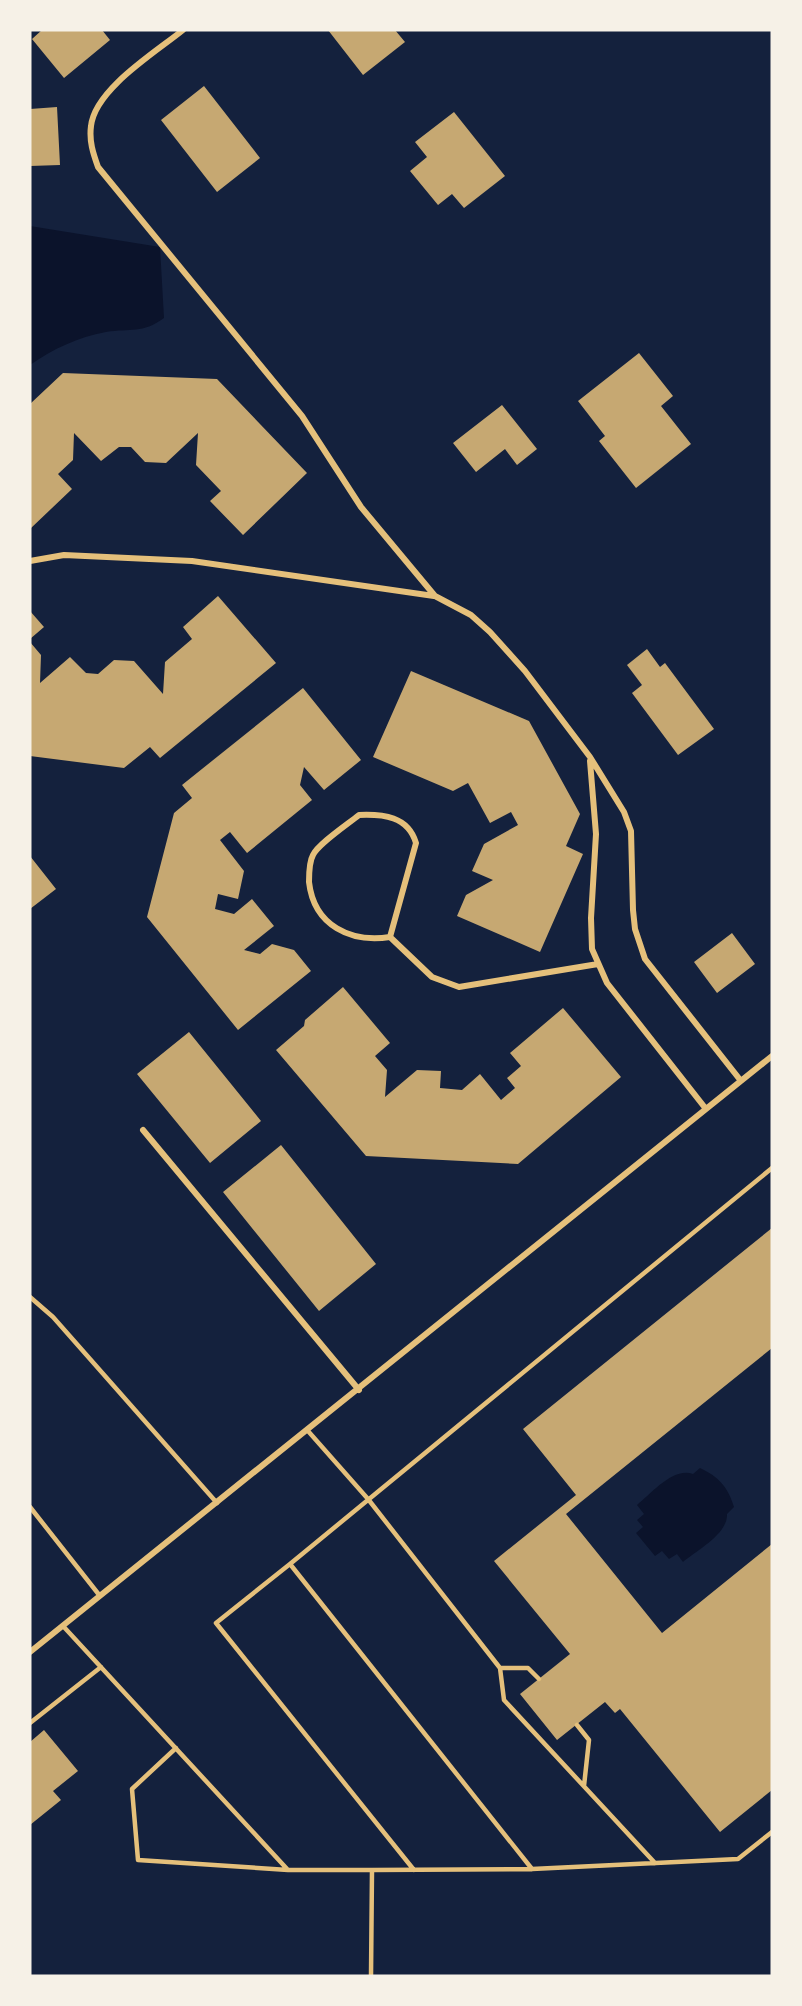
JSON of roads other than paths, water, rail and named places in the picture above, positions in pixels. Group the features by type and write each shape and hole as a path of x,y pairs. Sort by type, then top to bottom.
{"street":[{"path":"183,30 113,87 99,104 91,124 91,147 98,167 302,416 361,507 435,596"},
{"path":"30,561 64,555 207,562 260,572 435,596 471,615 525,670 590,757 624,812 631,831 634,919 645,959 741,1081"},
{"path":"590,757 596,834 591,918 592,948 608,982 706,1109"},
{"path":"379,814 400,820 412,831 417,843 390,937 370,940 350,936 332,927 319,912 310,893 309,873 313,854 359,815 379,814"},
{"path":"390,937 432,977 459,987 598,964"},
{"path":"30,1652 772,1056"},
{"path":"143,1130 359,1390"}],"lane":[{"path":"414,1870 216,1623 772,1168"},
{"path":"30,1297 53,1317 217,1503"},
{"path":"308,1431 369,1499 500,1668 504,1700 655,1863"},
{"path":"30,1507 100,1596"},
{"path":"290,1564 532,1869"},
{"path":"63,1626 288,1870"},
{"path":"30,1723 101,1667"},
{"path":"500,1668 528,1668 539,1679"},
{"path":"577,1725 589,1740 584,1785"},
{"path":"176,1748 132,1789 138,1860 288,1870 532,1869 738,1859 772,1832"},
{"path":"371,1976 372,1870"}],"water":[{"path":"30,226 160,247 164,318 136,330 106,332 76,340 30,365"},
{"path":"700,1468 722,1483 734,1507 727,1514 723,1528 717,1535 683,1562 677,1554 669,1559 662,1551 655,1556 636,1533 643,1527 637,1520 644,1514 637,1505 670,1478 678,1474 693,1474"}]}
